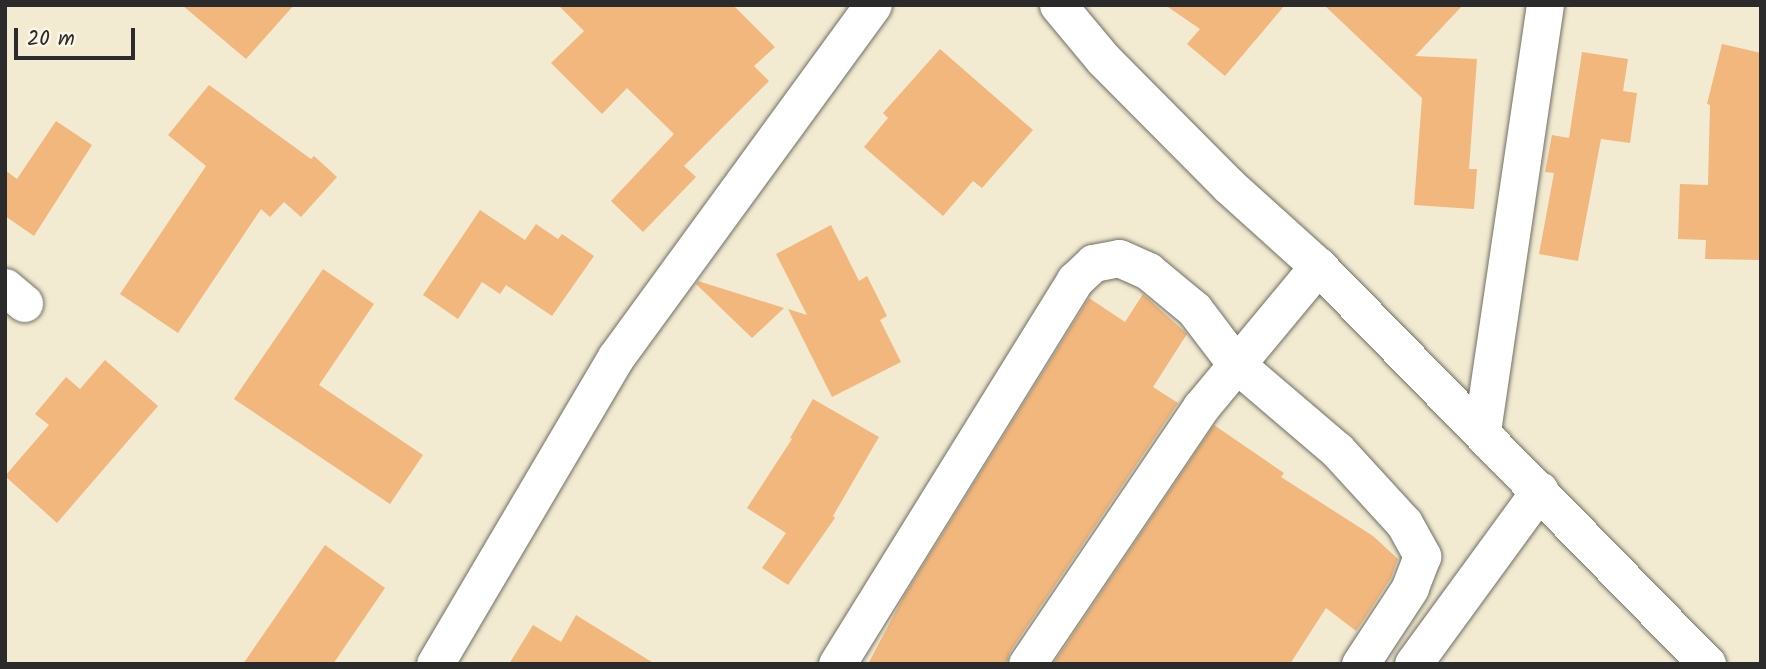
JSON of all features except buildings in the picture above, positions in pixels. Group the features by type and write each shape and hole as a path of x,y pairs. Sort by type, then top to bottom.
{"street":[{"path":"435,664 617,357 873,5"},
{"path":"1058,5 1102,59 1229,186 1318,266 1540,490 1707,664"},
{"path":"1482,431 1545,5"},
{"path":"837,664 1075,280 1093,263 1119,258 1148,271 1194,309 1236,363 1337,450 1404,523 1422,556 1409,588 1360,664"},
{"path":"1027,664 1201,407 1318,266"},
{"path":"1413,664 1540,490"}]}
